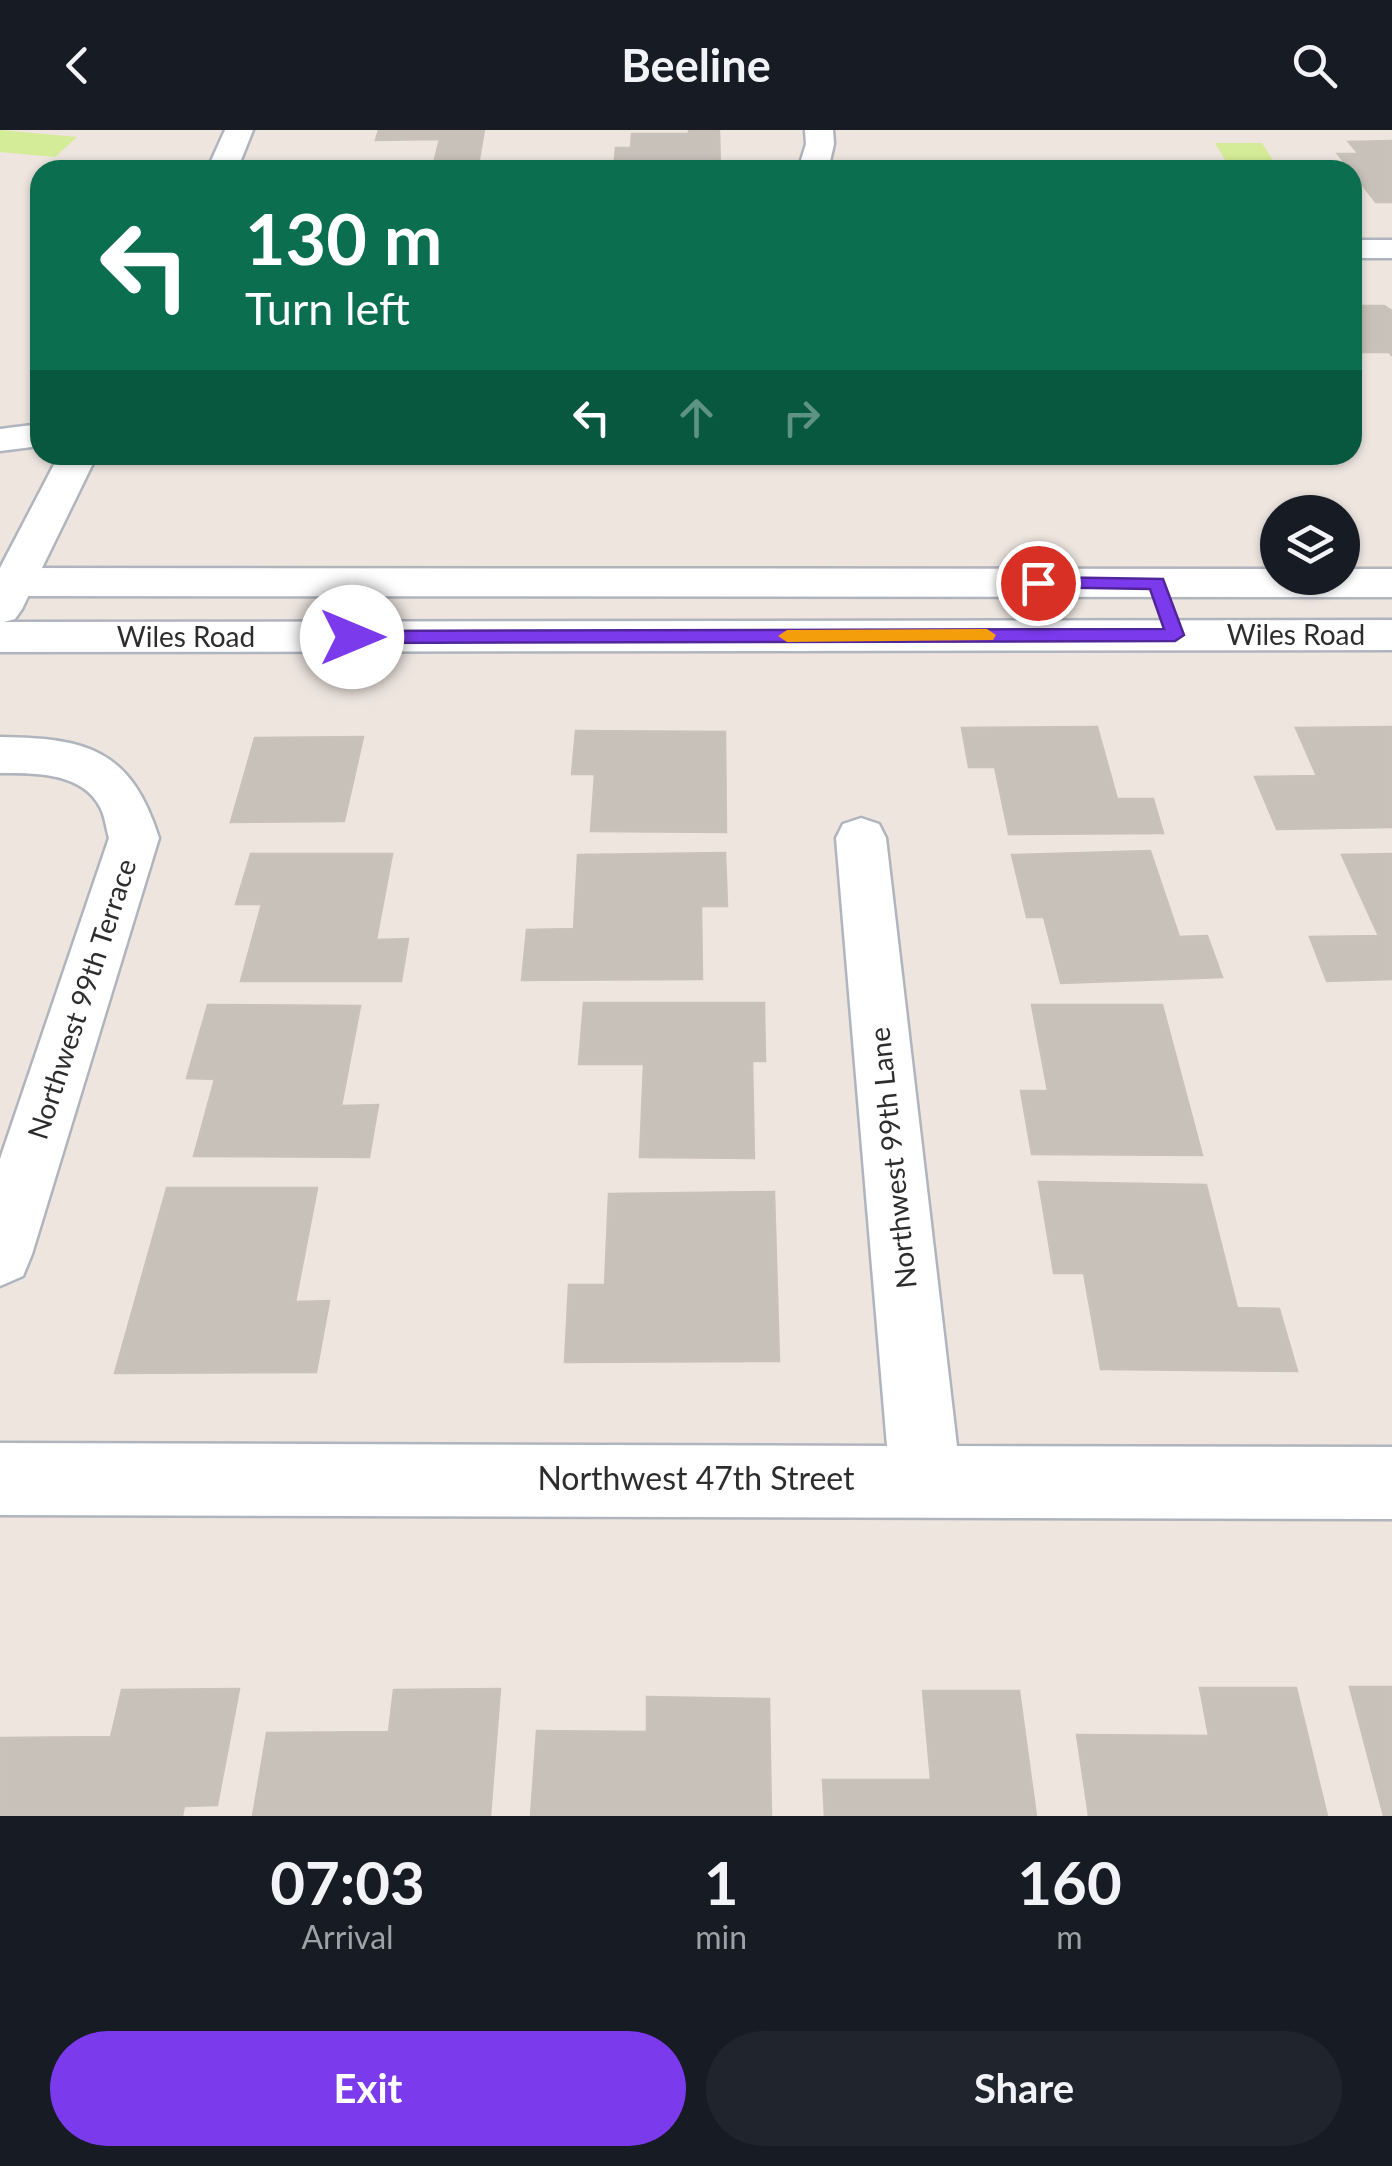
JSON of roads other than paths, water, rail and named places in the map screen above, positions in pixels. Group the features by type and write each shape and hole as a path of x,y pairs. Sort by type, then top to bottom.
{"main road":[{"path":"226,160 239,130"},
{"path":"815,160 819,130"},
{"path":"1362,250 1392,249"},
{"path":"0,440 30,437"},
{"path":"4,591 73,465"},
{"path":"1157,583 1175,635"},
{"name":"Wiles Road","path":"4,591 1392,583"},
{"name":"Wiles Road","path":"0,638 1392,635"},
{"name":"Northwest 99th Terrace","path":"0,754 40,755 90,768 122,800 134,838 0,1254"},
{"name":"Northwest 99th Lane","path":"861,838 925,1479"},
{"name":"Northwest 47th Street","path":"0,1478 1392,1483"}]}
